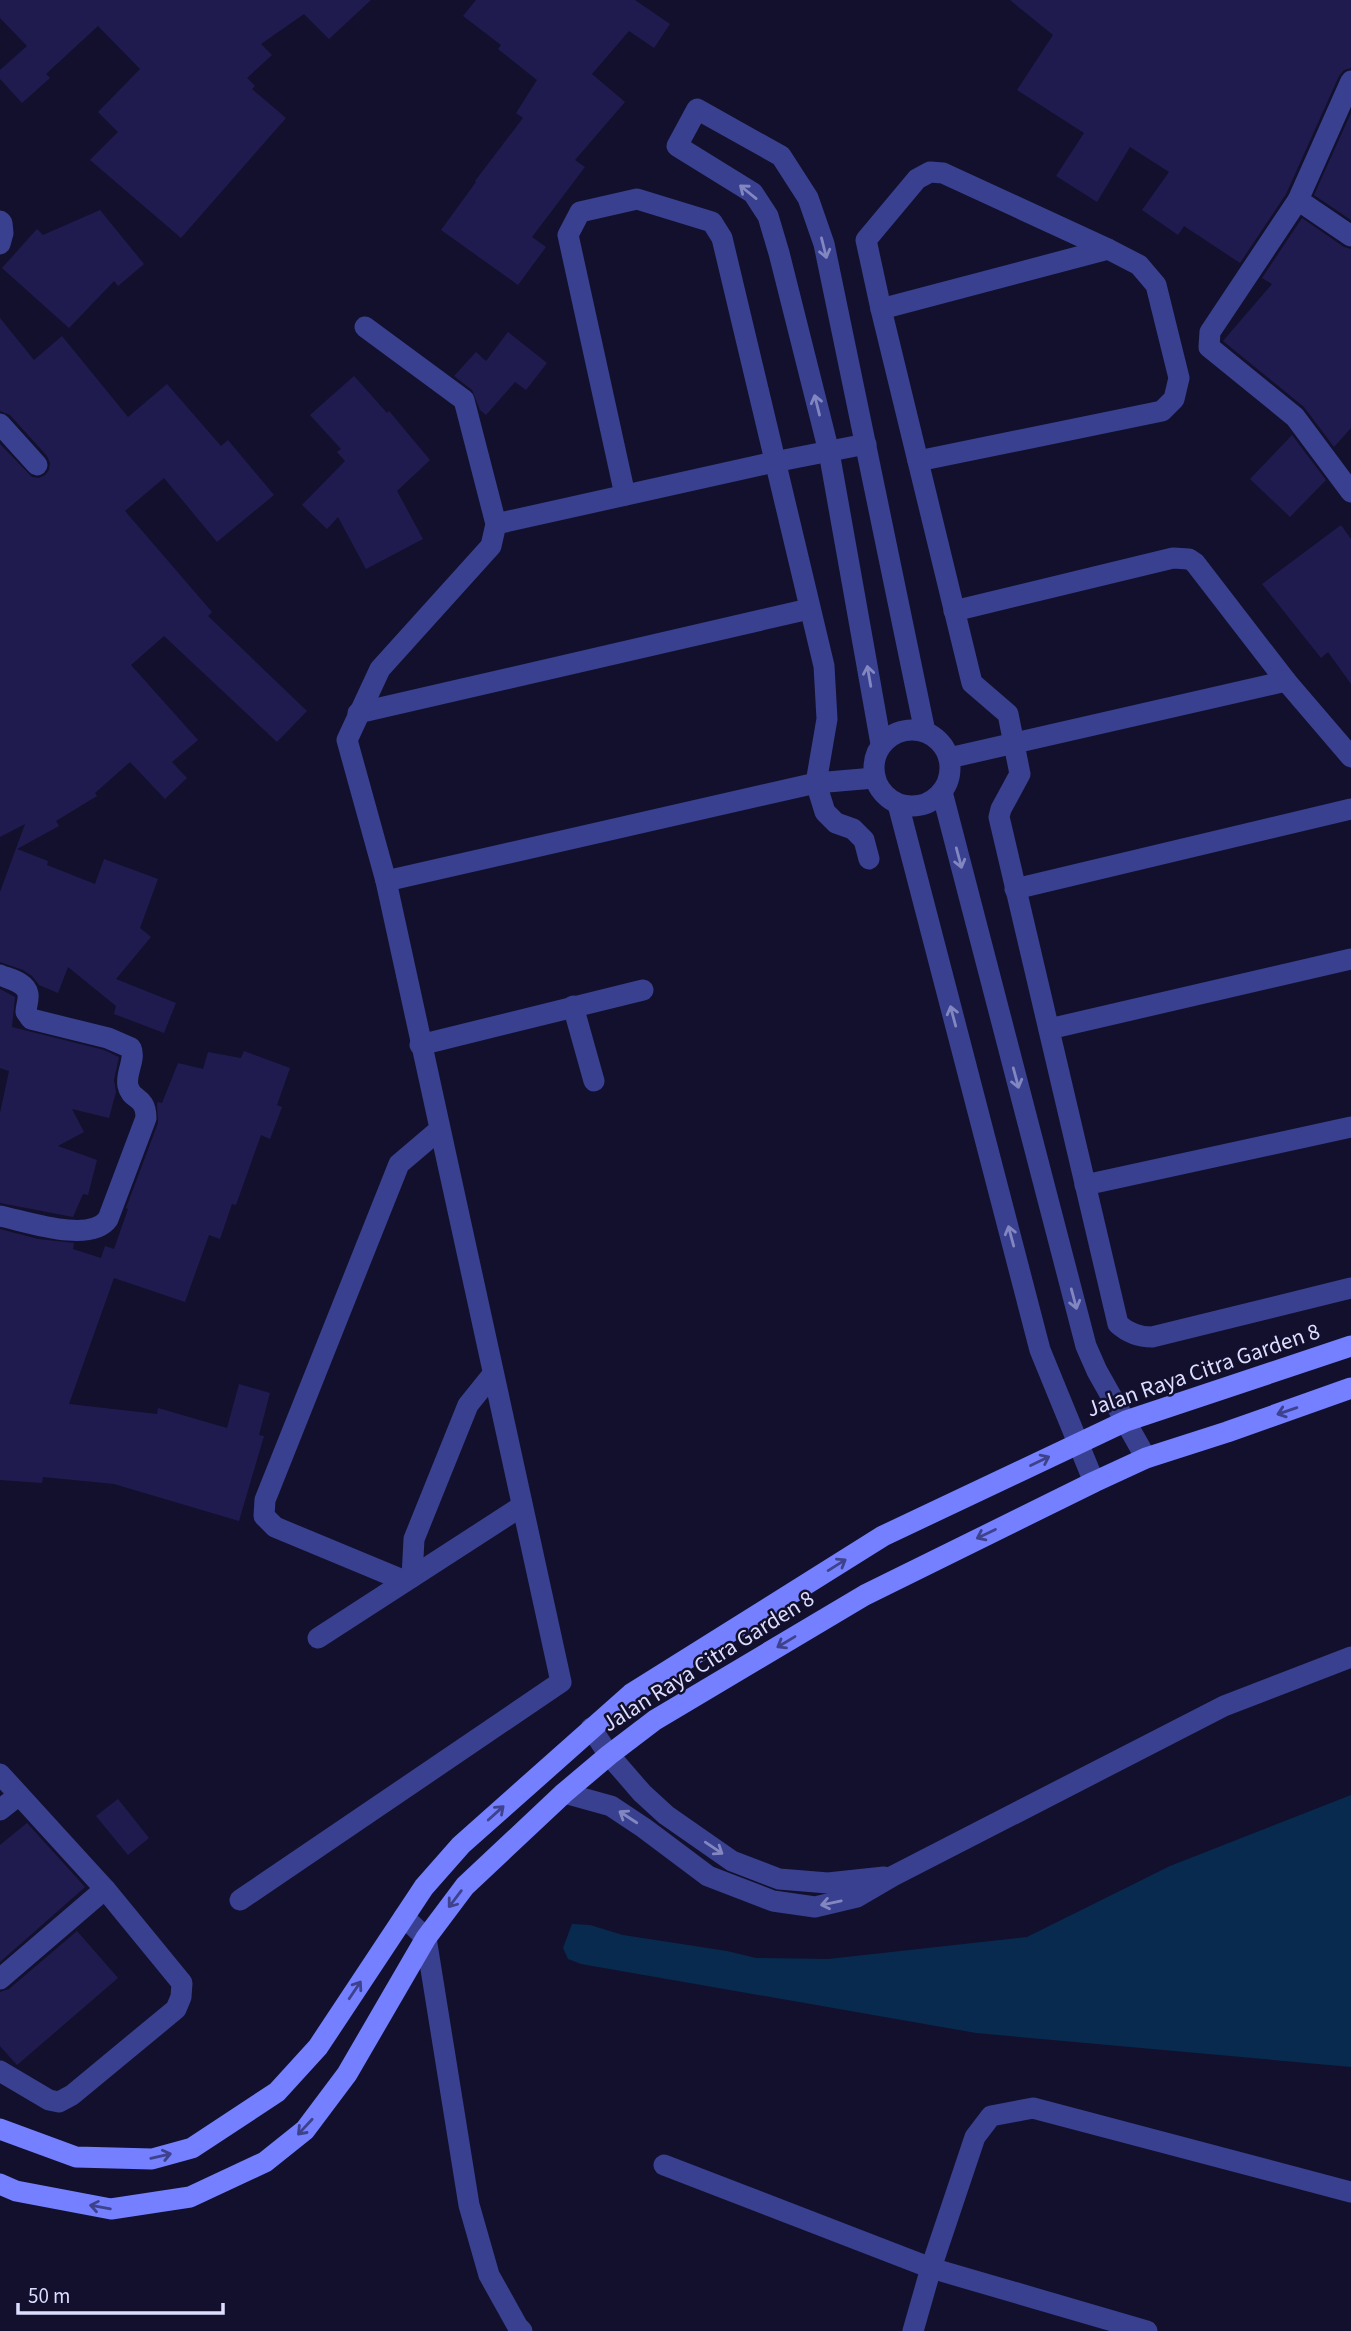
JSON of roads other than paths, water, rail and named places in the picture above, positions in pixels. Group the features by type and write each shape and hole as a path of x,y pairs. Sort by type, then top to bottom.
{"street":[{"path":"1351,80 1298,200 1210,332 1209,346 1295,417 1351,492"},
{"path":"881,744 829,452 779,253 768,216 753,193 677,146 697,109 781,156 808,198 824,244 925,732"},
{"path":"918,461 1162,411 1174,399 1179,378 1156,285 1139,265 943,173 930,172 917,179 866,240 881,309 972,683 1008,714 1020,774 999,817 1118,1324 1130,1333 1152,1337 1351,1288"},
{"path":"625,495 568,235 580,212 637,199 712,222 723,238 824,666 827,719 816,783 825,813 836,823 853,829 864,840 869,859"},
{"path":"1298,200 1351,236"},
{"path":"0,221 3,233 0,244"},
{"path":"881,309 1108,249"},
{"path":"240,1900 561,1682 386,881 348,740 380,669 491,546 496,524 464,400 365,327"},
{"path":"0,424 37,465"},
{"path":"496,524 866,444"},
{"path":"954,611 1173,558 1189,559 1195,563 1286,681 1351,757"},
{"path":"358,713 809,608"},
{"path":"949,758 1286,681"},
{"path":"914,729 936,738 944,747 951,770 942,792 922,805 898,804 887,798 874,778 875,754 881,744 890,735 914,729"},
{"path":"386,881 816,783 874,778"},
{"path":"942,792 1086,1346 1097,1371 1146,1458"},
{"path":"898,804 1040,1350 1094,1482"},
{"path":"1015,889 1351,809"},
{"path":"1049,1029 1351,959"},
{"path":"0,975 26,989 26,1012 31,1019 108,1038 131,1048 133,1055 127,1085 146,1109 146,1118 108,1219 100,1227 90,1230 60,1229 0,1216"},
{"path":"420,1045 643,990"},
{"path":"573,1006 594,1081"},
{"path":"1086,1185 1351,1127"},
{"path":"409,1579 275,1527 264,1516 265,1500 400,1164 439,1130"},
{"name":"Jalan Raya Citra Garden 8","path":"0,2129 76,2157 152,2159 192,2148 276,2092 318,2047 424,1887 461,1845 631,1694 883,1536 1126,1421 1351,1346"},
{"path":"409,1579 414,1539 468,1405 493,1374"},
{"name":"Jalan Raya Citra Garden 8","path":"0,2183 16,2191 111,2209 190,2197 265,2162 305,2130 347,2074 426,1938 465,1886 564,1793 655,1720 865,1595 1094,1482 1146,1458 1351,1388"},
{"path":"318,1638 522,1506"},
{"path":"564,1793 611,1806 708,1876 773,1900 815,1907 857,1897 892,1876 1224,1706 1351,1657"},
{"path":"591,1728 609,1755 642,1793 666,1815 732,1861 779,1879 828,1883 892,1876"},
{"path":"0,1774 106,1889 182,1983 181,1997 176,2009 72,2095 59,2102 49,2100 0,2071"},
{"path":"0,1810 19,1794"},
{"path":"0,1979 106,1889"},
{"path":"404,1917 426,1938 469,2205 489,2275 522,2331"},
{"path":"913,2331 975,2137 992,2116 1033,2108 1351,2192"},
{"path":"664,2165 931,2268 1147,2331"}],"water":[{"path":"1351,1795 1351,2067 976,2033 581,1964 568,1959 563,1948 572,1924 590,1925 623,1935 756,1958 828,1959 1027,1937 1170,1866"}]}
